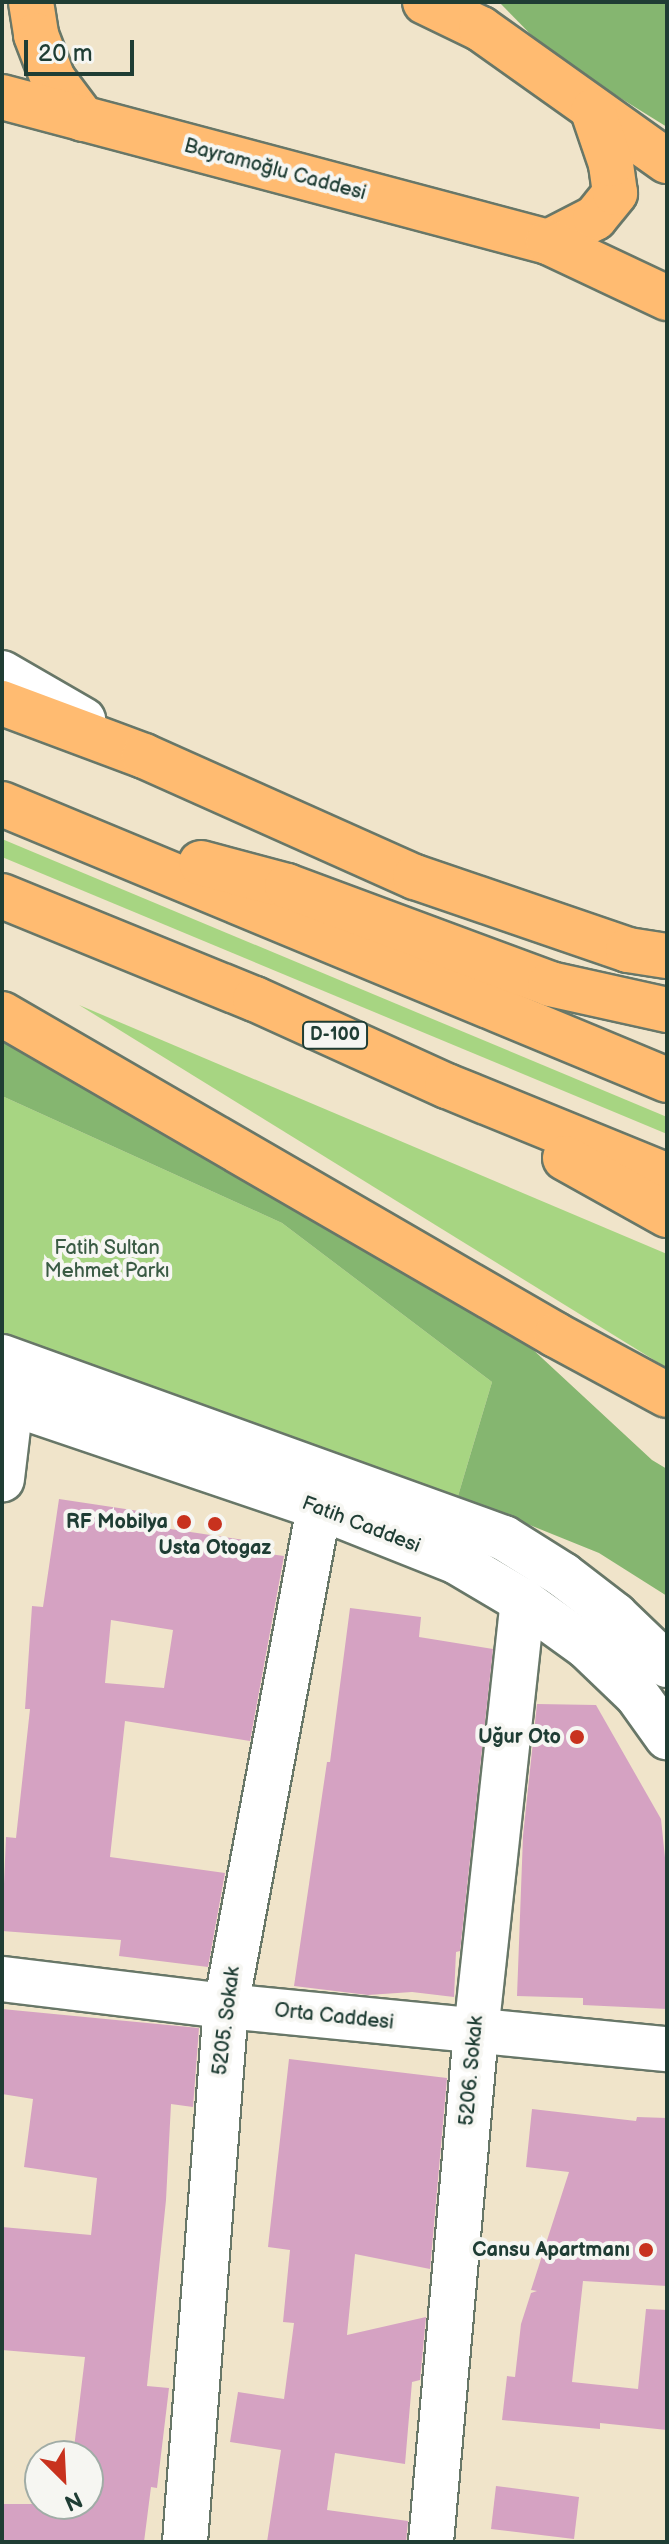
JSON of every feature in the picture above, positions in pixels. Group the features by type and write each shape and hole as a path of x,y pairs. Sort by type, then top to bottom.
{"main road":[{"path":"31,2 36,35 53,79 83,119"},
{"path":"425,2 470,16 593,111 667,161"},
{"name":"Bayramoğlu Caddesi","path":"2,97 548,242 667,298"},
{"path":"548,242 595,218 615,193 611,164 593,111"},
{"path":"2,703 144,756 415,877 628,950 667,956"},
{"path":"2,804 667,1080"},
{"path":"75,835 179,857 287,886 550,984 667,1010"},
{"name":"D-100","path":"2,896 255,999 447,1086 667,1176"},
{"path":"2,1014 556,1335 667,1395"},
{"path":"447,1086 667,1215"},
{"path":"556,1335 667,1410"}],"street":[{"path":"2,673 144,756"},
{"path":"2,1357 64,1400 465,1522 667,1629"},
{"path":"2,1479 5,1393"},
{"name":"Fatih Caddesi","path":"5,1393 64,1400 457,1562 523,1601 587,1647 661,1708"},
{"name":"5205. Sokak","path":"185,2542 226,2006 319,1507"},
{"path":"532,1555 615,1615 667,1665"},
{"name":"5206. Sokak","path":"431,2542 476,2032 523,1601"},
{"path":"587,1647 616,1663 632,1660 633,1644 615,1615"},
{"name":"Orta Caddesi","path":"2,1979 226,2006 667,2049"}],"green space":[{"path":"499,2 667,2 667,127 551,55"},
{"path":"2,839 667,1117 667,1134 2,857"},
{"path":"79,1005 667,1254 667,1368"},
{"path":"2,1031 502,1321 652,1460 667,1469 667,1596 599,1553 458,1496 492,1382 282,1223 2,1096"},
{"name":"Fatih Sultan Mehmet Parkı","path":"2,1096 282,1223 492,1382 458,1496 2,1334"}],"building":[{"path":"59,1499 152,1513 150,1526 257,1542 255,1552 284,1556 250,1741 125,1721 110,1857 225,1873 208,1967 119,1956 121,1940 2,1931 6,1837 16,1838 30,1709 25,1709 32,1606 43,1607","holes":["111,1620 173,1630 164,1688 105,1683"]},
{"path":"350,1608 421,1617 419,1637 493,1649 460,1951 456,1952 454,1997 412,1992 368,1995 294,1986 327,1762 330,1762"},
{"path":"537,1704 596,1705 661,1819 667,1877 667,2009 583,2005 583,1998 517,1996 523,1836"},
{"path":"2,2009 199,2028 193,2107 171,2104 166,2200 147,2386 169,2388 157,2488 151,2487 144,2542 2,2542 2,2504 24,2504 24,2520 104,2520 104,2440 75,2440 85,2357 2,2350 2,2227 91,2235 97,2178 24,2167 33,2099 2,2094"},
{"path":"289,2059 447,2078 430,2269 355,2254 347,2335 426,2317 420,2380 412,2382 405,2464 335,2453 327,2510 408,2521 406,2542 267,2542 281,2450 230,2442 238,2392 284,2399 294,2323 283,2322 290,2250 268,2247"},
{"path":"532,2109 636,2121 637,2117 667,2118 667,2286 583,2281 572,2382 638,2389 646,2309 667,2310 667,2430 600,2423 600,2429 502,2420 507,2376 515,2377 521,2324 531,2293 537,2291 531,2290 569,2172 526,2167"},
{"path":"496,2486 579,2497 574,2539 491,2529"}],"place":[{"name":"RF Mobilya","path":"184,1522"},
{"name":"Usta Otogaz","path":"215,1524"},
{"name":"Uğur Oto","path":"577,1737"},
{"name":"Cansu Apartmanı","path":"646,2250"}]}
